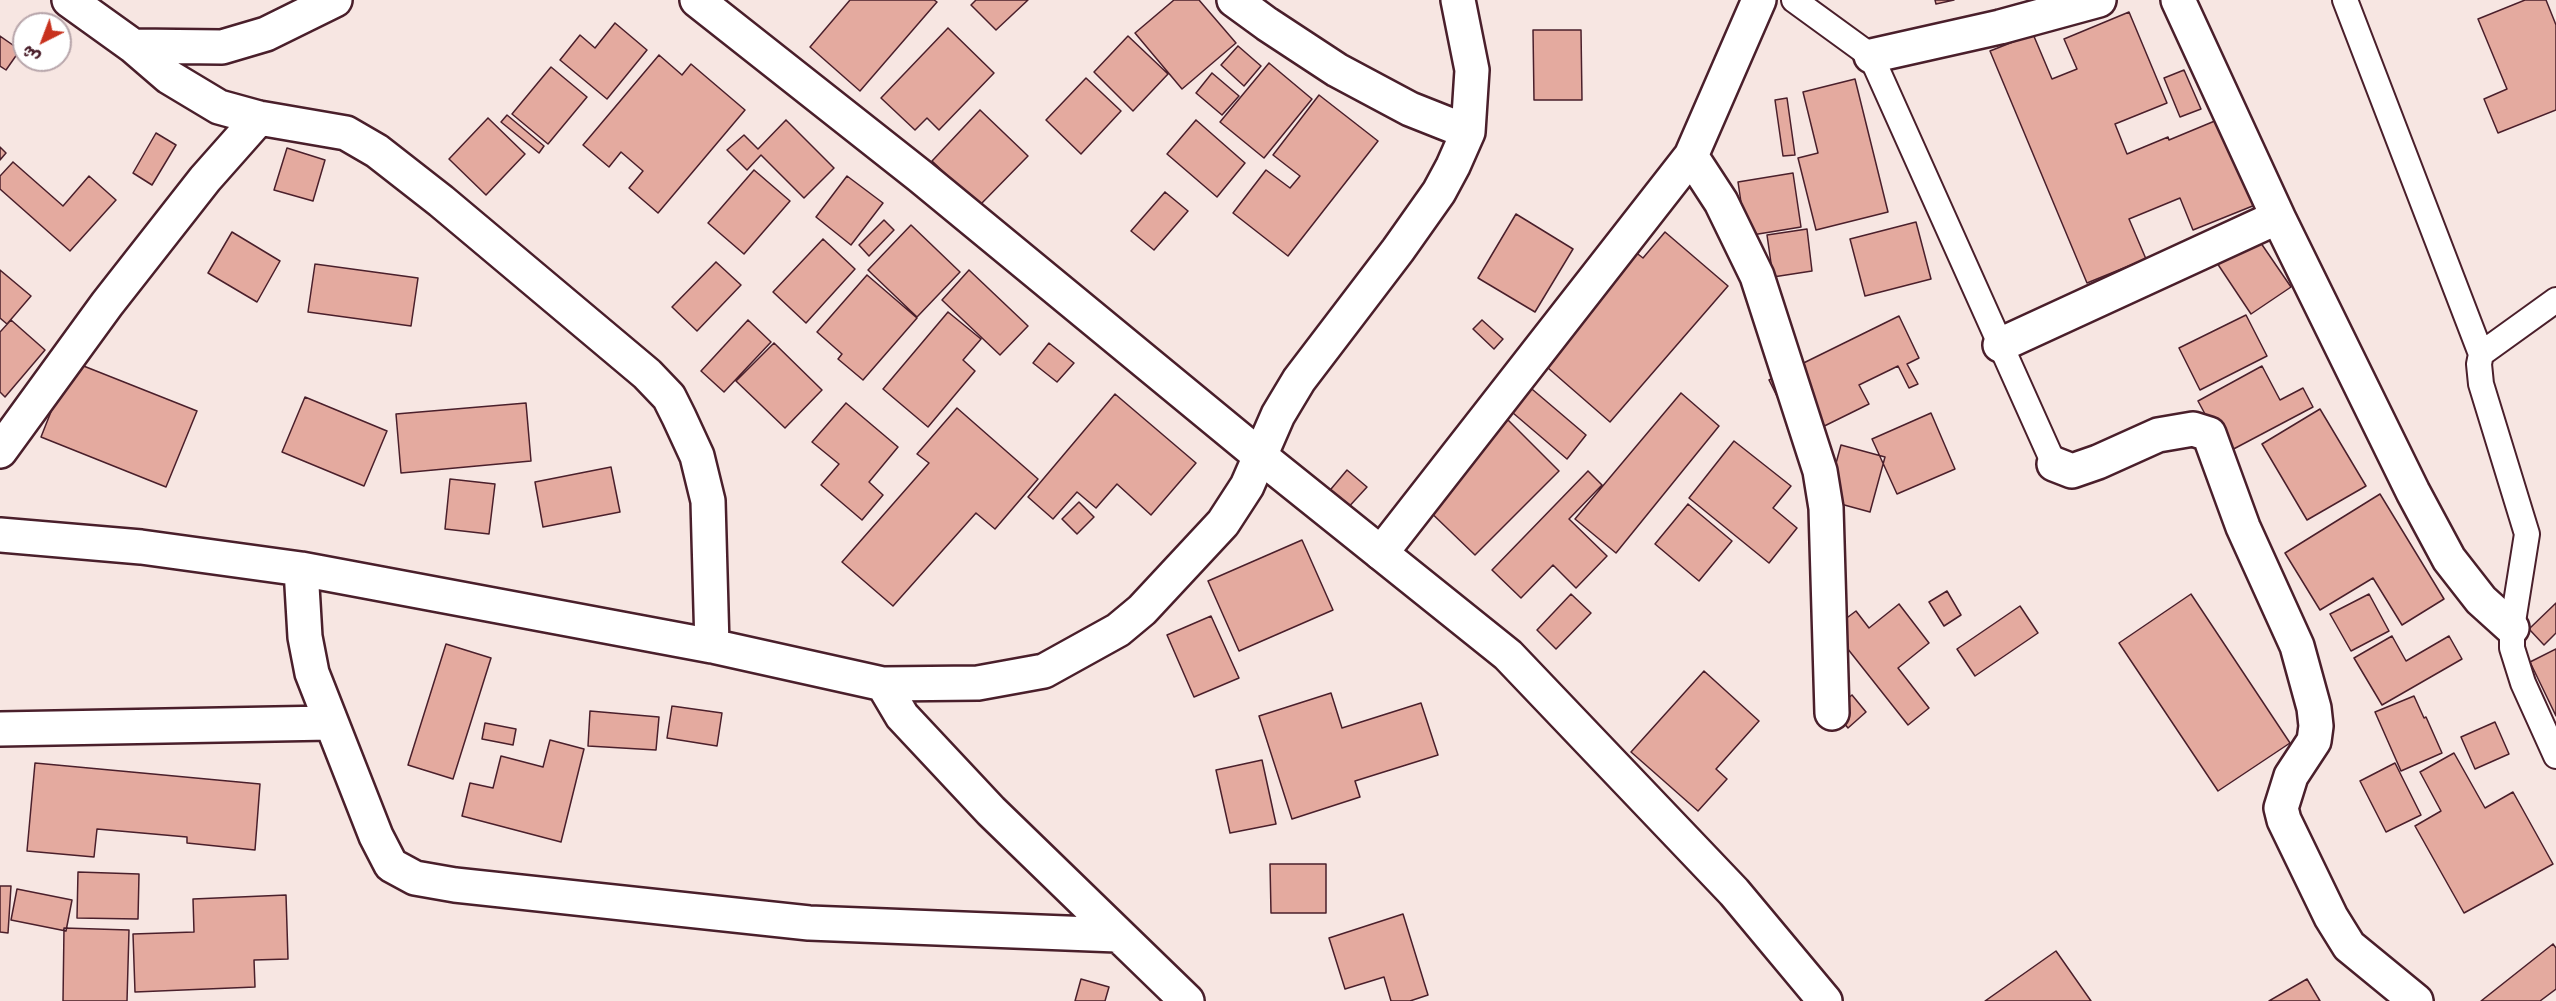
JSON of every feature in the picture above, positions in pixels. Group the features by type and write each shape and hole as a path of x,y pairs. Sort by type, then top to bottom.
{"street":[{"path":"69,0 133,46 169,77 219,107 259,118 346,133 377,152 441,201 647,374 669,397 697,456 708,501 712,646"},
{"path":"133,46 222,47 266,34 335,0"},
{"path":"697,0 920,176 1260,456 1508,656 1734,892 1825,1001"},
{"path":"1234,0 1337,70 1410,109 1468,132"},
{"path":"0,535 141,547 301,569 712,646 883,684 978,683 1044,671 1118,630 1142,610 1223,523 1247,486 1278,415 1299,380 1439,192 1468,132 1472,70 1458,0"},
{"path":"1381,553 1691,156 1759,0"},
{"path":"1871,56 2000,27 2099,0"},
{"path":"2178,0 2278,217 2413,492 2449,559 2481,600 2512,628"},
{"path":"0,451 121,286 205,179 259,118"},
{"path":"1691,156 1721,202 1757,276 1820,471 1826,508 1832,713"},
{"path":"2000,345 2278,217"},
{"path":"2054,464 2072,471 2158,435 2193,429 2209,434 2243,527 2297,645 2314,708 2314,741 2291,776 2281,807 2284,820 2331,917 2349,946 2415,1001"},
{"path":"301,569 304,637 312,673 330,723 376,836 391,865 415,878 455,885 809,923 1117,935"},
{"path":"883,684 902,716 936,754 1117,935 1187,1001"},
{"path":"0,729 330,723"}],"lane":[{"path":"1794,0 1871,56 2054,464"},
{"path":"2345,0 2481,354 2479,364 2481,384 2527,534 2512,628 2512,648 2523,683 2556,756"},
{"path":"2481,354 2556,300"}],"building":[{"path":"850,0 934,0 937,2 860,91 810,47"},
{"path":"976,0 1028,0 996,30 971,5"},
{"path":"1174,0 1199,0 1236,43 1182,89 1135,33"},
{"path":"1935,0 1954,0 1936,4"},
{"path":"2525,0 2546,0 2556,25 2556,110 2498,133 2484,99 2507,89 2478,19"},
{"path":"2129,12 2167,103 2115,124 2127,154 2168,137 2169,140 2234,113 2270,199 2193,230 2180,198 2129,219 2146,259 2087,283 1990,51 2033,34 2052,79 2077,69 2064,39"},
{"path":"615,23 647,50 607,99 560,60 580,35 595,48"},
{"path":"948,28 994,73 939,130 927,118 915,130 881,98"},
{"path":"1533,30 1581,30 1582,100 1534,100"},
{"path":"0,36 12,44 12,61 6,70 0,66"},
{"path":"1128,36 1168,74 1133,111 1094,72"},
{"path":"1238,46 1261,66 1244,86 1221,65"},
{"path":"659,55 682,75 691,64 745,110 658,213 629,188 643,171 621,152 609,167 583,145"},
{"path":"1269,63 1312,99 1264,158 1220,122"},
{"path":"551,67 587,97 548,144 512,114"},
{"path":"2184,70 2201,109 2180,117 2164,78"},
{"path":"1212,73 1239,96 1222,115 1196,93"},
{"path":"1086,78 1121,111 1081,154 1046,120"},
{"path":"1855,79 1888,212 1816,230 1798,158 1818,153 1803,92"},
{"path":"1319,95 1378,141 1288,256 1233,213 1266,170 1290,188 1300,176 1273,155"},
{"path":"1787,98 1795,155 1783,156 1775,100"},
{"path":"980,110 1028,156 979,206 932,161"},
{"path":"507,115 544,146 539,153 501,122"},
{"path":"488,118 525,154 486,195 449,159"},
{"path":"786,120 834,168 804,198 761,155 747,170 727,150 744,135 758,149"},
{"path":"1196,120 1245,163 1217,197 1167,154"},
{"path":"156,133 176,145 152,185 133,173"},
{"path":"0,147 6,153 0,160"},
{"path":"287,148 325,160 313,201 274,190"},
{"path":"13,162 63,206 89,176 116,200 70,251 0,189 0,176"},
{"path":"754,170 790,201 744,254 708,223"},
{"path":"1793,173 1801,227 1746,236 1738,182"},
{"path":"847,176 883,203 851,245 816,217"},
{"path":"1165,192 1188,211 1154,250 1131,231"},
{"path":"1516,214 1573,249 1535,312 1478,278"},
{"path":"884,220 894,230 869,256 859,245"},
{"path":"1916,222 1931,279 1865,296 1850,239"},
{"path":"911,225 960,272 917,317 868,270"},
{"path":"1807,229 1812,271 1773,277 1767,235"},
{"path":"232,232 280,261 257,302 208,273"},
{"path":"1665,232 1728,286 1610,422 1540,361 1634,251 1643,258"},
{"path":"2254,233 2291,287 2251,314 2215,260"},
{"path":"823,239 855,269 806,323 773,292"},
{"path":"716,262 741,285 697,331 672,307"},
{"path":"315,264 418,278 411,326 308,312"},
{"path":"0,270 31,296 7,324 0,318"},
{"path":"969,270 1028,326 1000,355 942,300"},
{"path":"867,275 917,318 863,380 838,359 842,354 817,332"},
{"path":"948,312 981,339 963,360 975,371 928,427 883,389"},
{"path":"2246,315 2267,356 2200,390 2179,348"},
{"path":"1899,316 1919,358 1907,364 1918,384 1909,388 1898,366 1859,385 1869,404 1798,439 1769,380"},
{"path":"11,320 45,350 5,397 0,392 0,332"},
{"path":"748,320 771,342 724,392 701,371"},
{"path":"1482,320 1503,339 1494,349 1473,329"},
{"path":"774,343 822,390 785,428 736,381"},
{"path":"1049,343 1074,363 1057,382 1033,363"},
{"path":"71,361 197,411 166,487 41,437"},
{"path":"2262,366 2280,400 2303,388 2313,407 2226,453 2198,401"},
{"path":"1526,384 1586,435 1567,459 1506,407"},
{"path":"1681,393 1719,426 1616,553 1575,519"},
{"path":"1115,394 1196,463 1151,515 1117,484 1096,508 1077,492 1053,519 1028,497"},
{"path":"305,397 387,431 364,486 282,452"},
{"path":"526,403 531,461 401,473 396,414"},
{"path":"846,403 898,447 869,482 883,495 862,520 821,485 839,464 812,442"},
{"path":"957,408 1038,479 995,529 976,513 893,606 842,562 929,463 917,454"},
{"path":"2320,409 2366,486 2307,520 2262,444"},
{"path":"1931,413 1955,469 1897,494 1872,439"},
{"path":"1507,419 1559,471 1475,555 1422,504"},
{"path":"1734,441 1791,486 1773,508 1797,528 1769,563 1689,498"},
{"path":"1841,445 1885,457 1870,512 1826,500"},
{"path":"611,467 620,512 543,527 535,482"},
{"path":"1347,470 1367,487 1345,511 1326,495"},
{"path":"1588,471 1602,485 1569,519 1607,556 1576,588 1553,565 1521,598 1492,570"},
{"path":"450,479 495,484 489,534 445,529"},
{"path":"2380,494 2444,599 2402,625 2373,578 2320,610 2285,553"},
{"path":"1079,502 1094,517 1077,534 1062,519"},
{"path":"1688,504 1732,541 1699,581 1655,544"},
{"path":"1302,540 1333,610 1239,651 1208,581"},
{"path":"1947,591 1961,615 1944,626 1929,602"},
{"path":"1571,594 1591,613 1556,649 1537,630"},
{"path":"2191,594 2290,743 2218,791 2119,643"},
{"path":"2369,594 2389,631 2351,651 2330,614"},
{"path":"2556,603 2556,633 2544,645 2529,629"},
{"path":"1899,604 1929,643 1898,668 1929,708 1908,725 1832,629 1856,611 1869,628"},
{"path":"2020,606 2038,633 1975,676 1957,649"},
{"path":"1211,616 1239,678 1194,697 1167,635"},
{"path":"2392,636 2406,661 2449,636 2462,659 2382,705 2354,658"},
{"path":"446,644 491,658 453,779 408,765"},
{"path":"2556,649 2556,716 2530,662"},
{"path":"1704,671 1759,721 1716,769 1727,779 1698,811 1631,752"},
{"path":"1331,693 1342,728 1421,703 1438,755 1355,781 1360,797 1292,819 1259,716"},
{"path":"1852,695 1866,712 1848,728 1833,710"},
{"path":"2414,696 2442,753 2401,771 2375,712"},
{"path":"672,706 722,713 717,746 667,738"},
{"path":"590,711 659,717 656,750 588,746"},
{"path":"2495,722 2509,754 2475,769 2461,737"},
{"path":"485,723 516,729 513,745 482,739"},
{"path":"550,740 584,749 561,842 462,816 470,783 493,788 501,756 543,767"},
{"path":"2454,753 2485,808 2513,792 2553,864 2464,913 2415,826 2441,811 2420,772"},
{"path":"1262,760 1276,824 1230,833 1216,770"},
{"path":"35,763 260,784 255,850 187,843 187,837 97,829 94,857 27,851"},
{"path":"2395,763 2421,815 2386,832 2360,781"},
{"path":"1270,864 1326,864 1326,913 1271,913"},
{"path":"78,872 139,874 138,919 77,918"},
{"path":"0,886 11,886 8,933 0,932"},
{"path":"17,889 72,900 66,931 11,920"},
{"path":"286,895 288,959 254,960 255,987 135,992 133,934 194,932 193,899"},
{"path":"1403,914 1428,995 1410,1001 1391,1001 1384,977 1345,989 1329,938"},
{"path":"64,928 129,930 127,1001 63,1001"},
{"path":"2553,944 2556,948 2556,989 2540,1001 2481,1001"},
{"path":"2056,951 2091,1001 1985,1001"},
{"path":"1081,979 1109,987 1105,1001 1075,1001"},
{"path":"2307,979 2320,1001 2269,1001"}]}
